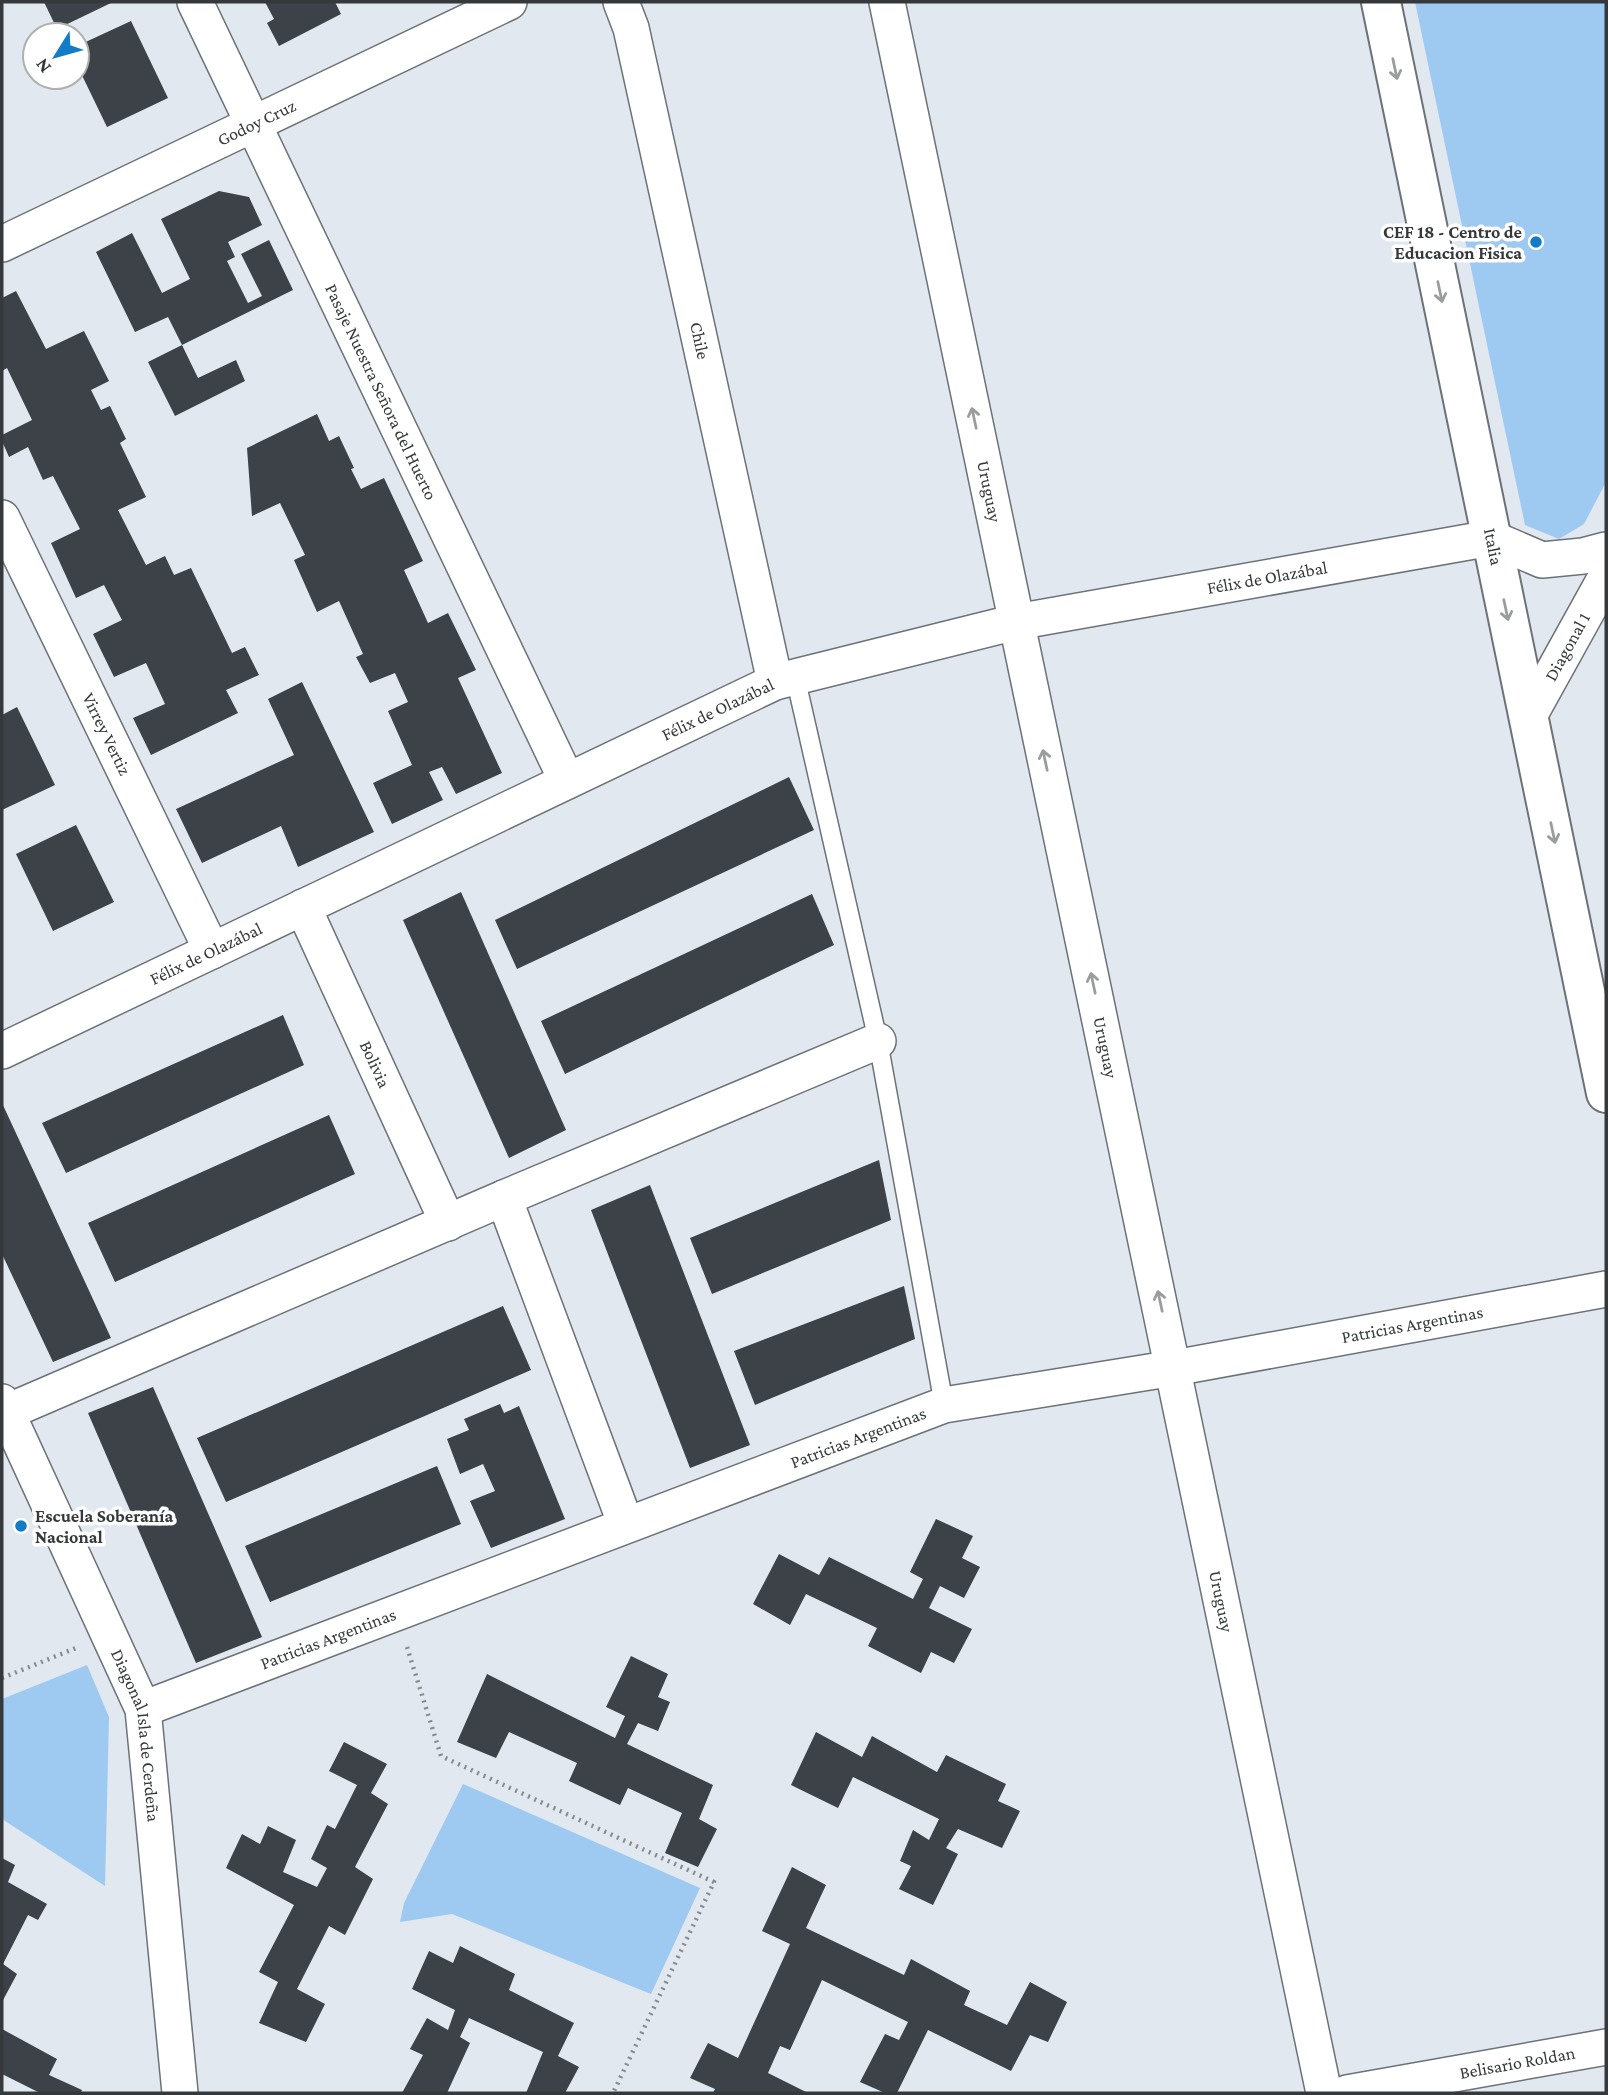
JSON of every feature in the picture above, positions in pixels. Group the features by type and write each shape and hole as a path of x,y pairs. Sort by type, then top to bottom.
{"street":[{"name":"Pasaje Nuestra Señora del Huerto","path":"195,2 567,781"},
{"name":"Godoy Cruz","path":"2,244 509,2"},
{"name":"Chile","path":"621,2 631,28 785,679"},
{"name":"Uruguay","path":"887,2 1324,2093"},
{"name":"Italia","path":"1381,2 1606,1093"},
{"name":"Virrey Vertiz","path":"2,518 212,951"},
{"name":"Félix de Olazábal","path":"2,1051 785,679 1016,622 1491,538"},
{"path":"1491,538 1542,560 1583,556 1606,550"},
{"name":"Diagonal 1","path":"1530,716 1606,577"},
{"name":"Bolivia","path":"303,907 448,1223"},
{"path":"4,1407 878,1041"},
{"path":"505,1198 626,1525"},
{"name":"Patricias Argentinas","path":"143,1709 944,1405 1174,1368 1606,1289"},
{"name":"Diagonal Isla de Cerdeña","path":"4,1407 143,1709 180,2093"},
{"name":"Belisario Roldan","path":"1347,2093 1606,2048"}],"lane":[{"path":"785,679 878,1041 944,1405"}],"path":[{"path":"396,1613 442,1756 714,1882 614,2093"},
{"path":"2,1678 109,1634"}],"shaded area":[{"name":"CEF 18 - Centro de Educacion Fisica","path":"1415,2 1606,2 1606,482 1584,524 1559,539 1525,525"},
{"path":"87,1665 109,1717 105,1886 2,1819 2,1699"},
{"path":"463,1784 700,1888 651,1994 452,1914 400,1922 404,1903"}],"building":[{"path":"44,2 113,2 74,21 53,21"},
{"path":"265,2 335,2 341,14 279,46 267,23 274,19"},
{"path":"131,21 168,98 107,127 90,91 91,40"},
{"path":"219,191 249,197 262,225 228,242 235,257 227,261 248,303 262,296 241,254 269,240 293,290 182,345 168,317 135,332 96,252 132,233 162,293 190,279 161,219"},
{"path":"16,291 46,349 84,331 109,381 91,390 101,410 110,406 126,439 120,443 146,497 118,510 146,565 165,556 174,575 191,568 232,653 245,647 259,675 226,690 238,713 151,755 133,718 165,704 146,663 114,677 93,634 122,620 104,585 76,598 51,543 80,529 53,476 43,480 28,447 9,457 2,441 2,435 32,420 7,368 2,371 2,298"},
{"path":"182,345 198,378 236,360 245,381 175,416 148,362"},
{"path":"317,414 329,441 339,436 361,489 384,478 423,561 404,570 428,623 448,613 476,670 458,678 502,773 456,794 442,767 429,772 443,800 392,824 373,783 412,765 388,711 408,702 395,673 370,683 356,657 363,654 339,601 317,612 294,560 305,555 280,503 252,516 247,448"},
{"path":"302,682 374,832 298,867 281,826 202,863 176,809 294,755 268,699"},
{"path":"17,707 55,785 2,810 2,715"},
{"path":"789,777 814,830 517,969 495,920"},
{"path":"76,825 114,902 53,931 16,854"},
{"path":"461,892 566,1130 509,1158 403,920"},
{"path":"812,894 834,945 565,1074 541,1021"},
{"path":"283,1015 304,1065 66,1173 42,1123"},
{"path":"2,1103 111,1338 53,1362 2,1254"},
{"path":"329,1115 355,1174 115,1282 88,1223"},
{"path":"879,1160 891,1220 712,1294 690,1238"},
{"path":"650,1185 750,1445 690,1468 591,1210"},
{"path":"904,1286 915,1339 755,1405 734,1351"},
{"path":"503,1306 531,1370 226,1502 197,1438"},
{"path":"153,1387 262,1637 196,1663 88,1413"},
{"path":"500,1404 504,1413 519,1406 565,1519 491,1548 470,1501 495,1491 483,1464 460,1474 447,1439 469,1430 464,1419"},
{"path":"437,1466 461,1524 270,1602 245,1546"},
{"path":"936,1519 973,1536 962,1558 980,1567 964,1598 940,1586 929,1608 972,1629 954,1663 931,1652 921,1673 868,1646 877,1628 806,1594 790,1625 753,1604 779,1554 819,1575 829,1557 913,1599 923,1579 910,1572"},
{"path":"631,1656 668,1674 658,1697 670,1702 658,1731 638,1723 627,1744 713,1785 699,1819 717,1829 698,1867 665,1853 682,1813 628,1788 620,1805 569,1781 577,1763 509,1732 496,1758 457,1742 487,1674 615,1738 625,1716 606,1707"},
{"path":"816,1732 862,1757 872,1736 937,1772 946,1755 1006,1784 998,1801 1020,1811 1002,1848 958,1829 946,1848 958,1854 933,1905 899,1889 911,1866 900,1861 913,1830 929,1840 939,1819 853,1777 838,1808 791,1785"},
{"path":"344,1742 387,1764 371,1793 388,1804 355,1867 373,1879 345,1935 329,1926 297,1989 325,2004 306,2042 259,2023 278,1982 259,1972 294,1905 226,1868 242,1834 260,1844 268,1826 296,1840 283,1872 317,1887 327,1868 311,1859 327,1825 335,1829 357,1785 329,1771"},
{"path":"2,1858 15,1865 8,1882 47,1904 38,1920 28,1915 3,1964 17,1974 2,2002"},
{"path":"792,1867 826,1885 806,1928 904,1975 911,1959 970,1991 964,2005 1007,2025 1030,1982 1067,2002 1048,2042 1030,2035 1011,2071 928,2030 897,2093 885,2093 860,2082 885,2034 899,2040 908,2022 822,1980 790,2050 780,2046 768,2073 808,2093 713,2093 715,2089 690,2078 708,2043 738,2058 790,1944 762,1931"},
{"path":"460,1946 515,1974 509,1990 574,2023 558,2056 579,2067 565,2093 526,2093 543,2052 469,2018 460,2037 470,2043 447,2093 402,2093 423,2055 410,2049 427,2018 448,2030 455,2010 412,1989 429,1951 453,1963"},
{"path":"2,2029 57,2059 49,2075 82,2090 81,2093 40,2093 2,2074"}],"place":[{"name":"CEF 18 - Centro de Educacion Fisica","path":"1536,242"},
{"name":"Escuela Soberanía Nacional","path":"21,1526"}]}
